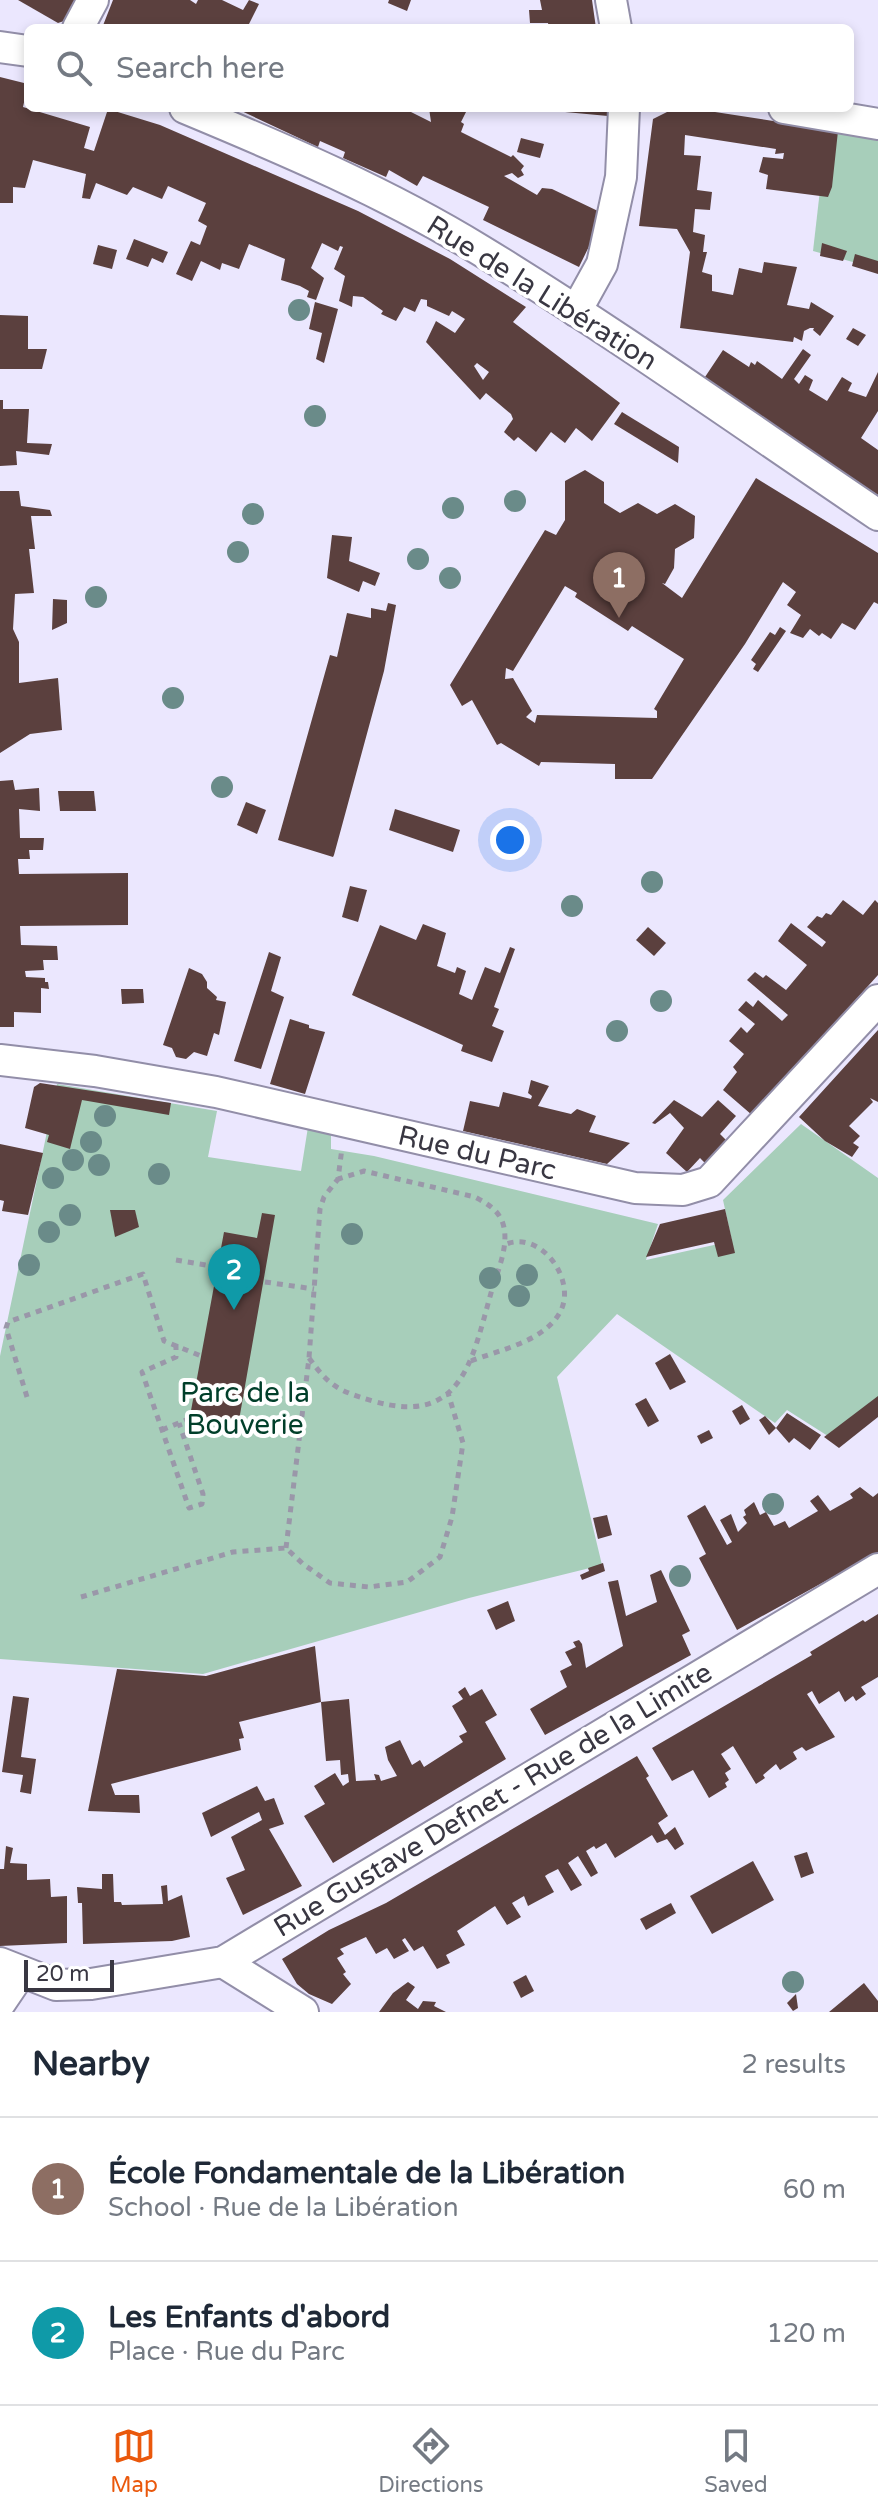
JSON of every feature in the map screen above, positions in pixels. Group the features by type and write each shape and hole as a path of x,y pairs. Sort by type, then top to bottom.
{"street":[{"path":"80,24 93,0"},
{"path":"611,0 615,24"},
{"path":"0,47 24,50"},
{"name":"Rue de la Libération","path":"195,112 379,194 478,249 576,311 878,515"},
{"path":"576,311 602,264 621,177 624,112"},
{"path":"808,112 878,124"},
{"name":"Rue du Parc","path":"0,1060 95,1071 216,1092 635,1188 683,1190 709,1182 878,1000"},
{"name":"Rue Gustave Defnet - Rue de la Limite","path":"11,1967 56,1985 91,1984 223,1962 878,1569"},
{"path":"223,1962 303,2012"},
{"path":"0,2003 11,1967"}],"path":[{"path":"286,1548 309,1358 320,1209 324,1197 338,1179 342,1151"},
{"path":"309,1358 327,1383 335,1388 376,1402 426,1406 461,1381 471,1361 504,1245 502,1220 491,1206 475,1197 364,1171 338,1179"},
{"path":"471,1361 539,1334 559,1315 565,1297 559,1269 548,1254 519,1240 504,1245"},
{"path":"176,1260 217,1267"},
{"path":"27,1397 6,1328 8,1322 143,1274 164,1341 201,1356"},
{"path":"265,1282 314,1289"},
{"path":"176,1344 176,1357 142,1372 189,1508 202,1504 203,1494 179,1423"},
{"path":"81,1597 233,1552 286,1548 330,1583 369,1587 407,1582 440,1557 452,1517 463,1443 448,1393"},
{"path":"162,1430 193,1417"}],"green space":[{"path":"827,129 878,139 878,269 813,251"},
{"name":"Parc de la Bouverie","path":"57,1084 217,1111 208,1157 301,1171 308,1127 331,1132 331,1149 374,1156 658,1224 646,1260 732,1241 723,1200 801,1124 878,1178 878,1400 831,1438 787,1410 775,1423 617,1314 557,1377 602,1565 469,1598 203,1674 0,1659 0,1356"}],"building":[{"path":"18,0 77,0 67,20 58,23"},
{"path":"113,0 190,0 196,4 198,0 222,0 243,10 249,0 259,4 249,24 104,24"},
{"path":"389,0 411,0 407,11 388,3"},
{"path":"540,0 592,0 595,24 530,23 529,10 542,10"},
{"path":"0,77 24,83 24,112 40,112 90,127 84,148 94,151 107,112 118,112 160,125 358,211 450,259 526,307 513,322 620,403 592,441 576,428 565,443 551,432 536,452 518,437 514,441 504,432 513,419 511,414 486,393 480,400 426,342 436,321 455,333 465,319 452,311 449,316 427,306 427,300 421,299 415,312 404,307 396,321 381,314 383,311 363,297 353,296 352,307 339,301 345,276 334,269 343,247 340,246 338,251 322,243 311,268 324,278 316,300 307,297 309,291 281,280 285,259 249,244 239,269 222,263 220,270 201,261 192,281 176,274 191,241 200,245 207,226 198,221 206,203 168,186 162,199 133,187 127,195 96,183 90,199 82,198 86,174 33,160 25,188 13,187 13,203 0,203","holes":["477,363 489,372 483,380 474,366"]},
{"path":"244,112 411,112 431,122 430,112 466,112 461,122 464,124 461,132 511,157 513,155 524,166 521,170 524,175 518,178 512,173 504,176 537,195 542,188 552,189 600,212 595,234 579,267 483,220 489,207 423,176 417,186 389,170 386,177 343,158 345,152 320,141 318,147"},
{"path":"565,112 608,112 608,116"},
{"path":"667,112 715,112 838,131 832,187 828,197 766,189 768,175 759,172 763,157 783,159 784,153 775,154 776,149 685,135 684,155 701,156 697,190 712,192 710,210 695,209 693,232 705,235 703,252 707,252 702,272 712,275 712,291 733,295 739,268 762,273 764,262 797,267 787,305 809,309 811,302 834,316 820,336 814,328 804,331 802,341 794,337 793,342 680,328 690,252 677,229 639,226 653,119"},
{"path":"521,138 544,144 540,158 517,152"},
{"path":"134,239 168,252 163,263 152,258 148,267 126,259"},
{"path":"822,243 847,251 843,261 820,256"},
{"path":"98,245 117,250 112,269 93,264"},
{"path":"855,254 878,261 878,274 852,266"},
{"path":"315,302 338,309 324,363 316,359 322,333 309,329"},
{"path":"0,315 28,316 28,349 47,349 42,369 0,369"},
{"path":"853,328 866,335 858,346 846,339"},
{"path":"803,349 811,355 794,379 799,384 805,375 813,380 809,390 827,401 842,377 852,383 848,391 866,397 878,372 878,411 861,438 878,450 878,495 756,418 758,415 705,377 723,350 749,367 751,362 755,365 757,361 782,379"},
{"path":"0,400 3,400 3,409 29,409 27,443 52,444 49,455 16,451 17,465 0,466"},
{"path":"622,412 679,447 678,463 614,424"},
{"path":"585,470 604,482 604,503 620,513 638,503 657,514 675,504 695,516 694,538 675,549 674,568 665,584 662,583 682,598 756,478 878,553 878,604 874,602 855,630 842,623 831,639 822,633 819,636 810,629 803,638 790,633 801,615 787,605 796,592 783,582 745,644 652,779 615,779 615,764 541,762 539,766 501,743 497,745 472,700 462,706 450,685 545,530 556,535 565,520 565,481","holes":["565,586 577,593 575,597 628,631 632,626 684,659 654,709 657,718 537,715 535,723 526,717 532,711 513,678 505,679 506,668 513,671"]},
{"path":"0,491 19,491 21,506 50,510 52,516 31,516 35,549 29,549 34,593 15,594 13,629 19,642 19,683 58,678 62,730 30,734 0,753"},
{"path":"332,535 352,537 349,561 380,573 375,586 363,581 359,592 327,578"},
{"path":"53,599 67,600 67,623 52,630"},
{"path":"388,603 396,605 384,671 334,855 278,840 330,655 337,657 347,613 371,618 371,608 386,611"},
{"path":"780,627 786,631 758,672 753,669 756,664 751,660 770,632 775,635"},
{"path":"13,780 15,790 39,788 40,811 19,809 20,838 44,838 43,850 29,850 30,859 18,859 19,874 128,873 128,925 20,926 21,945 57,946 58,960 43,960 44,970 25,971 26,977 45,978 48,982 49,989 41,988 41,1013 14,1012 14,1027 0,1027 0,781"},
{"path":"58,791 94,791 96,811 60,811"},
{"path":"246,802 266,810 257,834 237,825"},
{"path":"395,809 460,830 453,852 389,830"},
{"path":"350,886 367,890 358,922 342,917"},
{"path":"843,900 863,915 875,900 878,903 878,975 752,1115 723,1090 737,1072 733,1067 744,1054 729,1041 741,1027 747,1033 755,1024 738,1010 746,1001 753,1007 758,1000 782,1021 788,1015 747,980 755,972 763,978 766,975 786,990 807,965 778,941 791,923 822,947 826,942 807,927 817,916 831,915"},
{"path":"423,924 446,933 437,966 455,973 457,967 466,971 459,994 472,1000 485,967 500,973 510,947 515,949 494,1007 499,1009 492,1026 504,1031 492,1062 461,1051 463,1045 352,995 380,925 416,940"},
{"path":"648,927 666,943 654,956 636,940"},
{"path":"269,952 281,957 271,991 284,997 261,1069 234,1061"},
{"path":"189,968 202,974 216,1000 226,1002 219,1035 214,1033 207,1056 194,1052 186,1059 176,1057 172,1048 163,1045"},
{"path":"121,989 143,989 144,1003 122,1004"},
{"path":"290,1019 325,1032 305,1094 270,1084"},
{"path":"878,1030 878,1102 870,1098 873,1102 849,1126 860,1136 853,1143 859,1147 852,1157 825,1141 799,1117"},
{"path":"531,1080 549,1086 538,1106 571,1114 577,1109 596,1116 589,1132 630,1143 607,1164 463,1131 470,1101 499,1107 503,1092 531,1099 528,1093"},
{"path":"40,1083 171,1103 169,1115 82,1100 70,1149 47,1142 49,1135 25,1128 34,1087"},
{"path":"674,1100 702,1117 718,1100 736,1116 720,1134 728,1142 706,1164 700,1158 687,1172 666,1153 684,1128 670,1113 652,1123"},
{"path":"0,1144 43,1153 28,1215 2,1211"},
{"path":"725,1209 735,1253 718,1257 714,1242 646,1257 660,1224"},
{"path":"110,1210 135,1210 139,1227 115,1237"},
{"path":"262,1213 275,1215 238,1426 190,1416 224,1232 257,1238"},
{"path":"670,1354 686,1382 670,1390 655,1363"},
{"path":"878,1396 878,1417 839,1448 824,1437"},
{"path":"646,1398 659,1421 648,1427 635,1404"},
{"path":"742,1405 750,1419 740,1425 732,1411"},
{"path":"787,1413 821,1435 810,1450 794,1438 789,1443 776,1428"},
{"path":"765,1416 776,1428 769,1435 759,1420"},
{"path":"709,1430 713,1438 701,1444 697,1436"},
{"path":"860,1487 873,1497 878,1493 878,1552 737,1630 699,1558 706,1554 687,1516 705,1505 727,1545 732,1542 720,1520 731,1514 738,1532 747,1523 743,1517 746,1515 744,1510 754,1502 760,1515 766,1512 774,1526 785,1521 789,1528 818,1511 810,1501 818,1495 830,1511 853,1498 850,1494"},
{"path":"607,1515 612,1535 598,1539 593,1518"},
{"path":"603,1563 605,1571 582,1580 580,1575 589,1571 588,1568"},
{"path":"661,1570 690,1631 682,1635 691,1655 545,1735 530,1709 567,1687 560,1671 572,1665 565,1652 576,1647 573,1642 579,1640 582,1644 586,1668 623,1646 608,1582 618,1580 626,1616 657,1602 650,1575"},
{"path":"508,1601 515,1621 496,1630 487,1610"},
{"path":"878,1614 878,1677 861,1687 866,1694 856,1701 853,1696 845,1702 839,1691 819,1704 812,1691 807,1694 835,1737 806,1751 802,1747 793,1752 797,1759 780,1770 776,1764 756,1784 733,1746 721,1754 731,1769 725,1773 729,1780 725,1783 727,1787 709,1798 693,1770 672,1781 652,1748 812,1655 810,1652 863,1620 865,1622"},
{"path":"315,1646 321,1702 239,1722 244,1738 239,1739 241,1750 111,1784 115,1795 139,1795 140,1813 88,1811 117,1669 206,1676"},
{"path":"465,1687 470,1696 482,1689 497,1715 485,1722 506,1759 333,1863 304,1816 325,1804 314,1786 335,1773 343,1786 349,1782 348,1774 341,1775 340,1760 326,1761 321,1702 349,1699 356,1781 376,1780 374,1774 379,1775 381,1781 397,1776 385,1747 400,1740 412,1765 420,1760 424,1767 463,1742 459,1736 467,1732 452,1706 463,1699 458,1692"},
{"path":"13,1696 29,1698 21,1757 36,1759 31,1794 20,1792 23,1775 2,1772"},
{"path":"637,1756 668,1816 658,1823 665,1835 675,1827 684,1844 675,1850 667,1839 657,1843 652,1835 615,1858 606,1843 596,1849 594,1846 586,1851 598,1873 591,1877 578,1856 568,1863 582,1885 571,1891 558,1869 548,1874 545,1876 554,1892 528,1906 524,1896 512,1903 521,1917 507,1925 495,1906 457,1931 465,1945 446,1955 450,1963 437,1969 423,1946 414,1951 405,1938 402,1940 409,1951 394,1959 387,1948 376,1954 366,1937 340,1949 344,1954 337,1958 351,1984 332,2004 309,1994 297,1984 282,1959 329,1930 386,1903"},
{"path":"257,1786 265,1801 274,1798 284,1824 269,1829 302,1886 243,1915 226,1878 245,1870 231,1837 262,1820 259,1812 211,1837 202,1813"},
{"path":"6,1846 13,1848 10,1863 27,1864 27,1880 50,1879 51,1897 67,1896 67,1943 0,1946 0,1869 4,1869"},
{"path":"807,1852 814,1873 801,1878 794,1856"},
{"path":"753,1861 774,1900 712,1934 690,1896"},
{"path":"102,1874 113,1874 114,1902 121,1902 122,1905 163,1904 161,1886 167,1885 168,1901 182,1895 190,1937 172,1941 83,1944 82,1903 78,1903 77,1887 102,1889"},
{"path":"671,1903 676,1913 646,1930 640,1919"},
{"path":"526,1975 534,1991 521,1998 513,1982"},
{"path":"408,1982 415,1987 406,2000 418,2009 423,2001 436,2002 434,2006 446,2012 379,2012 393,1993"},
{"path":"864,1983 878,2001 878,2012 829,2012"},
{"path":"796,1994 798,2008 793,2011 787,2003"}],"place":[{"name":"École Fondamentale de la Libération","path":"619,618"},
{"name":"Les Enfants d'abord","path":"234,1310"}]}
